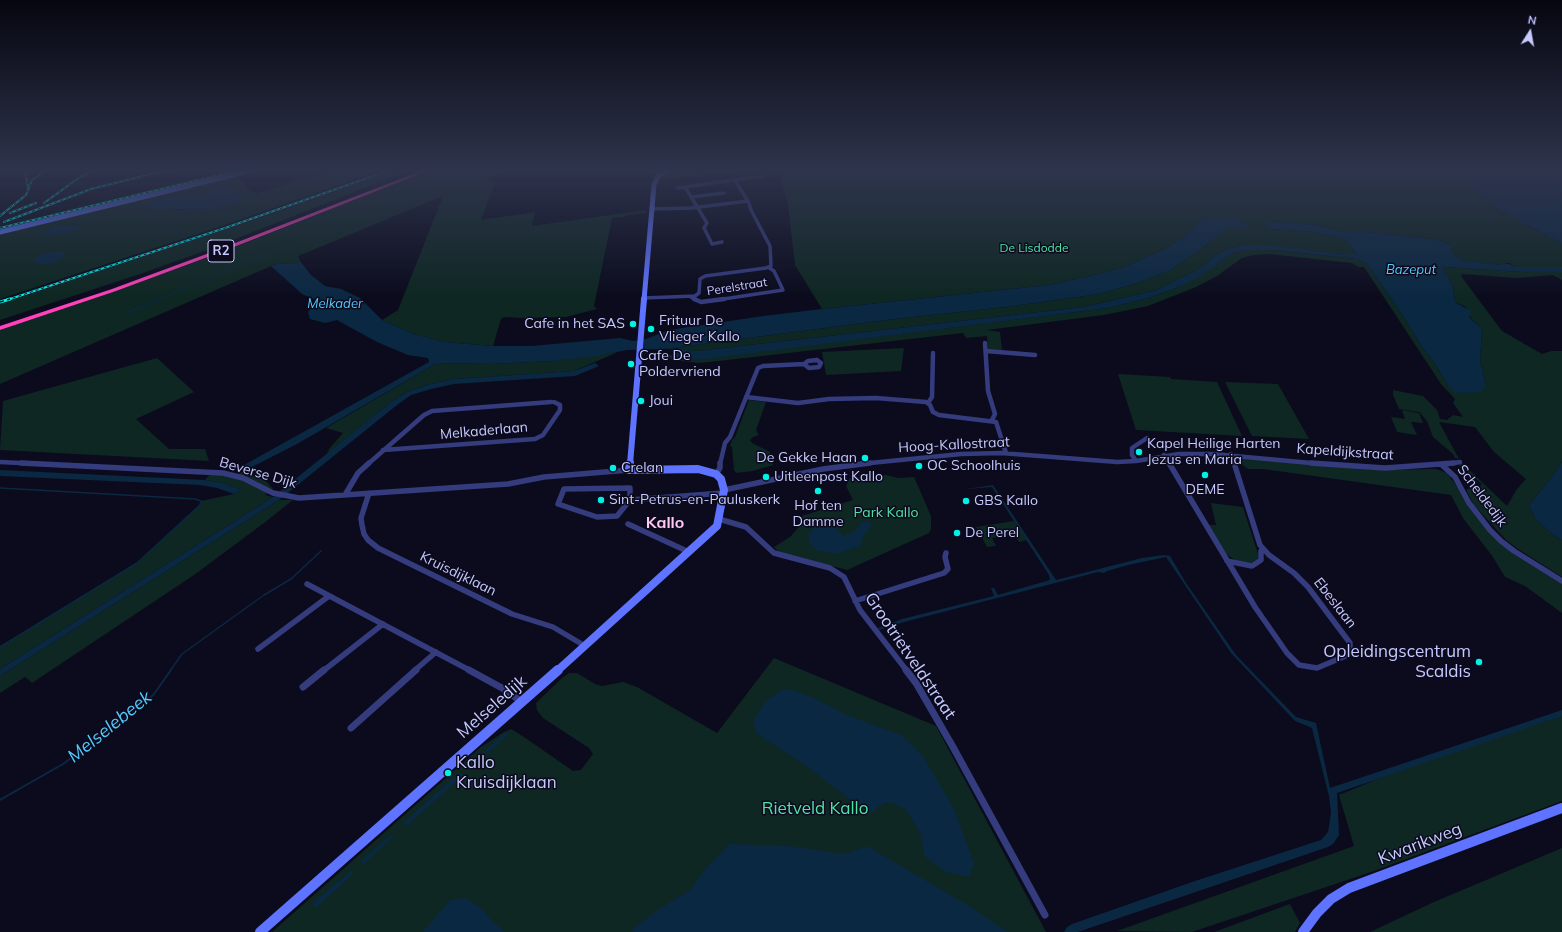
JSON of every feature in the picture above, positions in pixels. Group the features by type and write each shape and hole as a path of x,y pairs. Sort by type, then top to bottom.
{"highway":[{"name":"R2","path":"0,323 211,251 309,212"},
{"name":"R2","path":"0,328 114,290 214,254 319,212"}],"main road":[{"path":"0,232 80,212"},
{"path":"652,212 638,353 629,470 706,470 716,474 721,479 724,492"},
{"name":"Melseledijk","path":"260,932 522,702 713,531 719,519 724,492"},
{"name":"Kwarikweg","path":"1303,932 1330,899 1349,888 1562,808"}],"street":[{"path":"700,212 707,224 704,228 712,244 722,242"},
{"path":"644,298 691,297 699,293 700,280 705,276 768,267 772,264 770,246 754,212"},
{"name":"Perelstraat","path":"691,297 701,302 783,290 774,271 768,267"},
{"path":"986,343 988,391 995,415 992,420"},
{"path":"986,351 1035,355"},
{"path":"928,403 932,397 933,353"},
{"path":"716,474 720,468 720,460 725,443 730,437 758,368 763,366 804,364"},
{"path":"746,397 784,402 829,403 838,400 876,398 928,403"},
{"name":"Melkaderlaan","path":"345,495 358,473 383,450 420,418 432,411 552,402 560,405 560,410 543,435 535,439 383,450"},
{"path":"928,403 933,412 939,415 992,420 998,424 1006,453"},
{"path":"1136,461 1132,455 1132,448 1147,438"},
{"name":"Hoog-Kallostraat","path":"630,500 724,492 823,469 954,455 1006,453 1097,461 1136,461"},
{"name":"Kapeldijkstraat","path":"1136,461 1164,456 1231,454 1355,467 1385,468 1442,465 1460,462"},
{"name":"Ebeslaan","path":"1164,456 1255,607 1286,653 1299,664 1306,667 1317,668 1348,655 1350,651 1350,643 1308,587 1294,573 1263,549 1258,541 1231,454"},
{"name":"Beverse Dijk","path":"0,462 212,472 243,478 273,493 287,496 310,497 508,484 544,477 629,470"},
{"name":"Scheldedijk","path":"1442,465 1455,477 1468,503 1501,541 1514,551 1562,581"},
{"path":"630,488 630,500 617,516 597,517 558,504 564,490 630,488"},
{"name":"Kruisdijklaan","path":"369,493 361,518 362,525 366,537 378,548 512,614 553,627 585,646"},
{"name":"Grootrietveldstraat","path":"719,519 746,527 774,552 835,570 844,577 860,610 916,683 954,747 1045,916"},
{"path":"628,524 689,552"},
{"path":"1227,561 1242,566 1252,566 1261,560 1261,551 1263,549"},
{"path":"855,602 944,573 949,566 945,556 946,553"},
{"path":"307,584 502,688 522,702"},
{"path":"258,649 329,596"},
{"path":"303,687 383,624"},
{"path":"351,728 436,652"}],"green space":[{"path":"84,212 261,212 0,299 0,233"},
{"path":"275,212 303,212 210,249 140,274 0,320 0,304"},
{"path":"323,212 403,212 298,256 300,261 291,264 279,263 271,266 0,384 0,330 215,255"},
{"path":"436,212 484,212 481,220 535,212 532,226 628,212 646,212 612,218 594,306 597,309 566,317 504,317 501,319 493,346 444,342 411,333 382,320 398,310"},
{"name":"De Lisdodde","path":"789,212 1504,212 1562,244 1562,267 1515,267 1509,263 1503,263 1502,265 1461,260 1450,250 1451,245 1439,240 1368,232 1346,232 1307,224 1268,221 1272,229 1313,232 1347,240 1356,255 1242,245 1227,249 1217,254 1202,267 1157,290 1083,307 697,351 664,349 886,320 1006,307 1099,294 1137,283 1169,271 1209,243 1224,228 1231,226 1203,217 1193,230 1165,249 1126,266 1049,285 822,309 795,265"},
{"path":"1247,250 1274,250 1356,259 1366,263 1402,314 1448,385 1486,386 1480,360 1482,329 1469,316 1466,307 1455,302 1453,287 1448,276 1443,271 1443,267 1522,272 1562,272 1562,280 1553,275 1517,278 1462,274 1461,276 1502,331 1542,354 1551,351 1562,351 1562,462 1529,505 1535,518 1553,535 1562,540 1562,577 1506,540 1474,505 1467,492 1467,489 1479,487 1482,484 1458,464 1462,463 1507,506 1517,489 1526,479 1494,452 1475,427 1439,422 1459,459 1455,458 1453,454 1433,437 1427,421 1419,412 1399,409 1393,395 1393,390 1423,396 1437,410 1440,419 1447,420 1453,415 1463,417 1453,403 1455,399 1441,384 1364,267 1358,267 1352,263 1269,254 1253,255 1242,258 1217,276 1196,287 1148,306 1104,315 987,330 1000,332 1002,350 988,349 987,336 966,338 963,333 698,363 673,360 664,354 699,359 1108,308 1149,298 1176,288 1233,253"},
{"path":"904,348 901,371 826,375 822,352"},
{"path":"618,352 574,371 454,379 430,384 407,392 391,402 327,454 329,449 343,433 326,428 437,363 490,364 553,361"},
{"path":"157,358 194,392 136,419 169,449 205,449 209,461 0,450 3,401"},
{"path":"1118,374 1217,382 1242,436 1136,430"},
{"path":"1225,382 1278,384 1309,439 1252,436"},
{"path":"749,400 766,402 756,430 759,435 750,440 752,443 770,452 773,465 753,471 736,473 734,470 732,447 730,446"},
{"path":"1402,410 1419,413 1423,423 1411,422 1417,435 1397,432 1391,417 1405,419"},
{"path":"1239,457 1375,470 1436,469 1447,473 1494,536 1562,583 1562,613 1525,586 1505,577 1493,557 1463,518 1451,495 1263,469 1248,469 1241,464"},
{"path":"242,472 265,480 273,489 265,495 273,497 0,669 0,647 137,563 200,505 201,501 234,494 240,490 223,483 205,480 211,473 233,477"},
{"name":"Park Kallo","path":"886,475 898,478 914,477 931,516 931,529 929,533 847,570 779,552 774,547 790,537 799,527 802,516 853,500 846,486 850,478"},
{"path":"279,500 293,500 194,575 32,683 25,677 0,693 0,676"},
{"path":"1211,503 1243,507 1258,554 1258,558 1255,561 1251,563 1238,562 1225,552 1209,525 1216,525"},
{"path":"1014,521 1027,540 1019,542 1014,534 992,538 996,546 987,547 976,527"},
{"name":"Rietveld Kallo","path":"774,658 936,726 1046,932 272,932 481,747 504,732 511,729 573,771 581,770 593,754 589,748 543,718 537,710 536,703 569,673 577,673 595,684 602,686 623,682 637,687 717,733"},
{"path":"1562,712 1562,801 1374,871 1192,932 1117,931 1354,846 1339,795 1464,743"},
{"path":"1562,848 1562,932 1370,932 1434,902"},
{"path":"1290,904 1300,923 1295,932 1214,932"}],"water":[{"path":"1504,212 1562,212 1562,244"},
{"name":"Melkader","path":"1203,217 1239,219 1248,226 1244,228 1227,227 1209,243 1169,271 1137,283 1099,294 1006,307 886,320 664,349 627,350 598,356 553,361 490,364 437,363 297,444 248,469 244,468 244,465 429,362 428,358 408,355 377,342 337,320 325,323 310,319 308,312 319,301 302,294 271,266 279,263 291,264 300,261 311,275 325,286 341,289 360,298 382,320 411,333 444,342 493,346 532,346 620,338 633,341 646,339 669,330 763,316 1049,285 1126,266 1165,249 1193,230"},
{"name":"Bazeput","path":"1268,221 1307,224 1346,232 1368,232 1439,240 1451,245 1453,247 1450,250 1461,260 1502,265 1503,263 1515,267 1562,267 1562,272 1522,272 1443,267 1443,271 1448,276 1453,287 1455,302 1471,311 1469,317 1482,329 1480,360 1486,386 1481,392 1455,393 1424,350 1402,314 1366,263 1356,259 1274,250 1247,250 1233,253 1197,278 1176,288 1149,298 1108,308 705,359 692,359 674,356 678,349 697,351 1083,307 1157,290 1202,267 1217,254 1227,249 1242,245 1266,245 1341,254 1356,254 1344,239 1313,232 1272,229 1265,224"},
{"path":"57,226 79,226 78,229 67,233 42,236 46,231"},
{"path":"58,251 64,252 64,256 59,260 50,263 34,263 34,260 39,255"},
{"path":"595,363 599,366 575,376 454,384 411,395 279,500 0,676 0,669 273,497 391,402 407,392 430,384 454,379 574,371"},
{"path":"1562,462 1562,540 1553,535 1535,518 1529,505"},
{"path":"0,470 205,480 223,483 241,490 234,494 217,488 200,485 0,476"},
{"path":"993,485 1056,580 1142,558 1164,555 1170,556 1186,583 1236,655 1296,717 1316,723 1330,788 1562,710 1562,716 1337,793 1339,835 1333,844 1328,847 1078,932 1064,932 1067,927 1072,924 1195,881 1321,840 1328,832 1331,813 1329,796 1312,728 1295,721 1231,653 1166,557 1128,565 1104,573 1098,572 904,622 879,630 878,628 902,619 994,596 991,588 994,588 998,595 1050,580 1049,575 992,487 966,489"},
{"path":"867,521 871,523 871,526 864,535 860,547 854,547 841,553 832,553 816,550 810,544 808,535 814,527 831,527 837,529 843,536 852,533 862,522"},
{"path":"782,690 793,690 816,699 849,716 901,735 923,756 954,809 974,863 969,877 946,872 924,856 921,834 905,809 891,802 882,804 869,814 808,767 756,733 753,721 766,701"},
{"path":"505,733 507,733 507,736 477,762 475,759"},
{"path":"459,773 463,775 407,826 404,823 411,816"},
{"path":"392,834 394,836 364,864 361,861"},
{"path":"730,844 788,846 845,854 867,846 964,903 1008,932 634,932 631,930 658,910 691,889 708,866"},
{"path":"351,871 354,872 347,880 317,907 312,906 316,900"},
{"path":"465,898 482,908 491,920 505,932 423,932 450,900"}],"waterway":[{"path":"182,212 168,224 171,229 201,249"},
{"path":"158,300 289,244"},
{"path":"126,313 160,299"},
{"path":"0,488 195,499 201,501 200,505 137,563 0,647"},
{"name":"Melselebeek","path":"170,671 182,654 264,595 291,579 321,551"},
{"name":"Melselebeek","path":"0,800 63,764 139,708 154,694 171,670"}],"railway":[{"path":"0,216 4,212"},
{"path":"4,222 29,212"},
{"path":"0,228 64,212"},
{"path":"7,300 269,212"},
{"path":"0,302 10,299"}],"place":[{"name":"Cafe in het SAS","path":"633,324"},
{"name":"Frituur De Vlieger Kallo","path":"651,329"},
{"name":"Cafe De Poldervriend","path":"631,364"},
{"name":"Joui","path":"641,401"},
{"name":"Kapel Heilige Harten Jezus en Maria","path":"1139,452"},
{"name":"De Gekke Haan","path":"865,458"},
{"name":"OC Schoolhuis","path":"919,466"},
{"name":"Crelan","path":"613,468"},
{"name":"DEME","path":"1205,475"},
{"name":"Uitleenpost Kallo","path":"766,477"},
{"name":"Hof ten Damme","path":"818,491"},
{"name":"Sint-Petrus-en-Pauluskerk","path":"601,500"},
{"name":"GBS Kallo","path":"966,501"},
{"name":"De Perel","path":"957,533"},
{"name":"Opleidingscentrum Scaldis","path":"1479,662"},
{"name":"Kallo Kruisdijklaan","path":"448,773"}],"district":[{"name":"Kallo","path":"665,523"}]}
